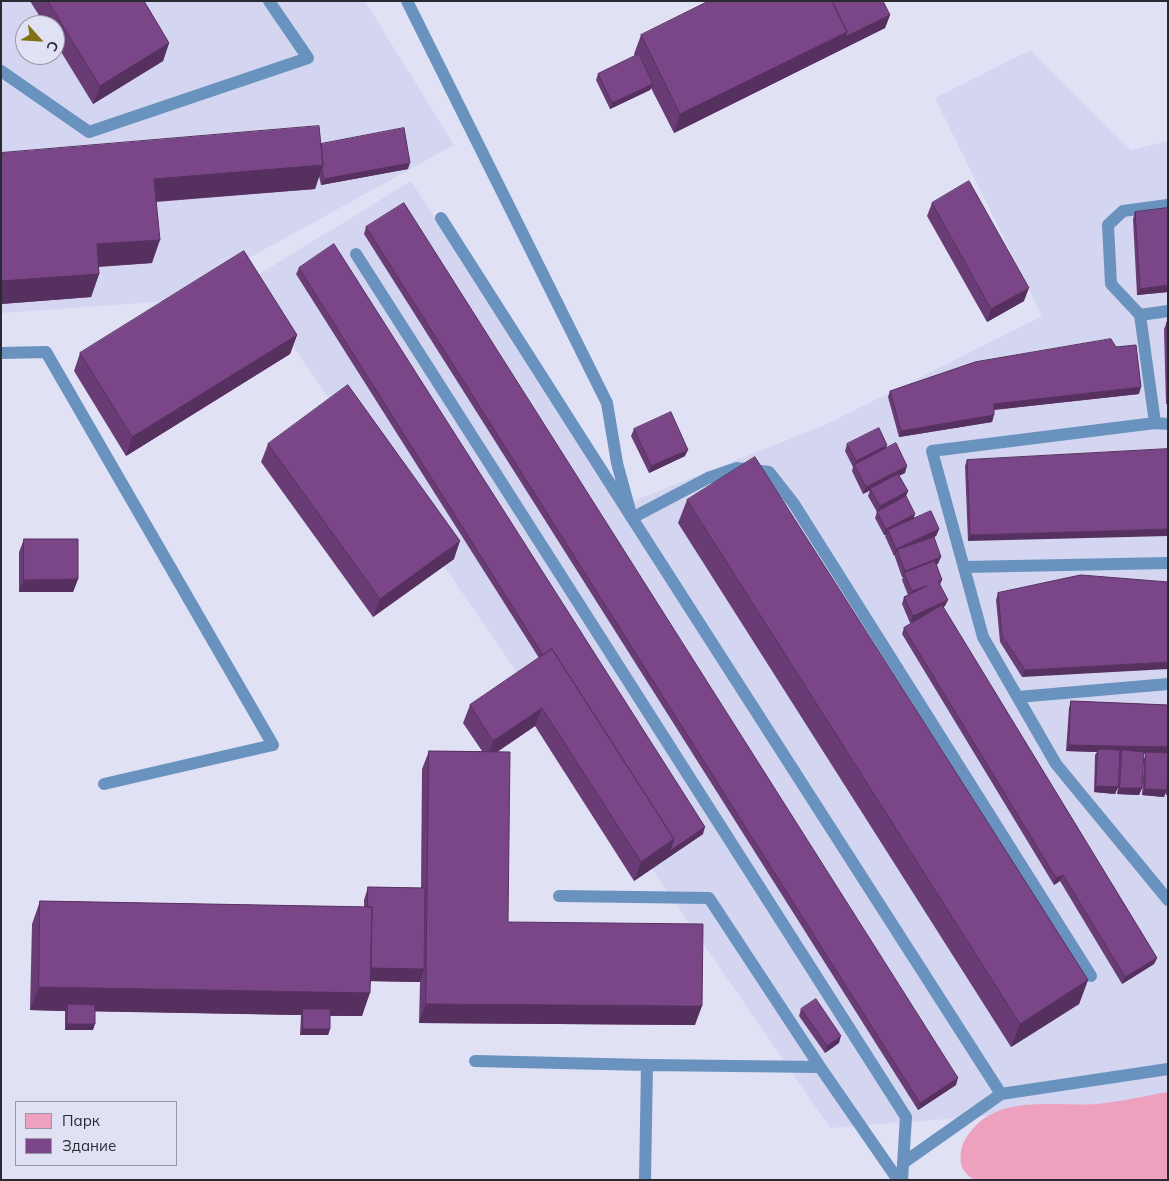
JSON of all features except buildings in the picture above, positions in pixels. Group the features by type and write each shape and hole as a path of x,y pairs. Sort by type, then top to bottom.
{"lane":[{"path":"1,71 89,132 308,58 269,1"},
{"path":"407,1 607,403 617,463 632,518"},
{"path":"1168,205 1122,211 1108,225 1111,284 1140,315 1162,424 932,450 983,637 1056,764 1168,900"},
{"path":"441,218 1001,1094"},
{"path":"356,254 906,1117 900,1180"},
{"path":"1140,315 1168,311"},
{"path":"1,352 46,352 273,745 104,784"},
{"path":"632,518 708,478 737,468 769,472 799,512 1091,976"},
{"path":"964,567 1168,562"},
{"path":"1018,697 1168,684"},
{"path":"559,896 709,898 820,1067 900,1180"},
{"path":"475,1061 647,1066 820,1067"},
{"path":"645,1180 647,1066"},
{"path":"903,1163 1001,1094 1168,1069"}],"shaded area":[{"path":"1,1 365,1 454,145 171,301 1,313"},
{"path":"1030,50 1131,150 1168,141 1168,1102 830,1128 248,281 411,181 623,505 825,425 1042,316 935,98"}],"green space":[{"path":"1168,1092 1168,1180 974,1180 962,1168 960,1160 961,1151 966,1138 983,1119 997,1112 1012,1107 1029,1105 1105,1103"}]}
